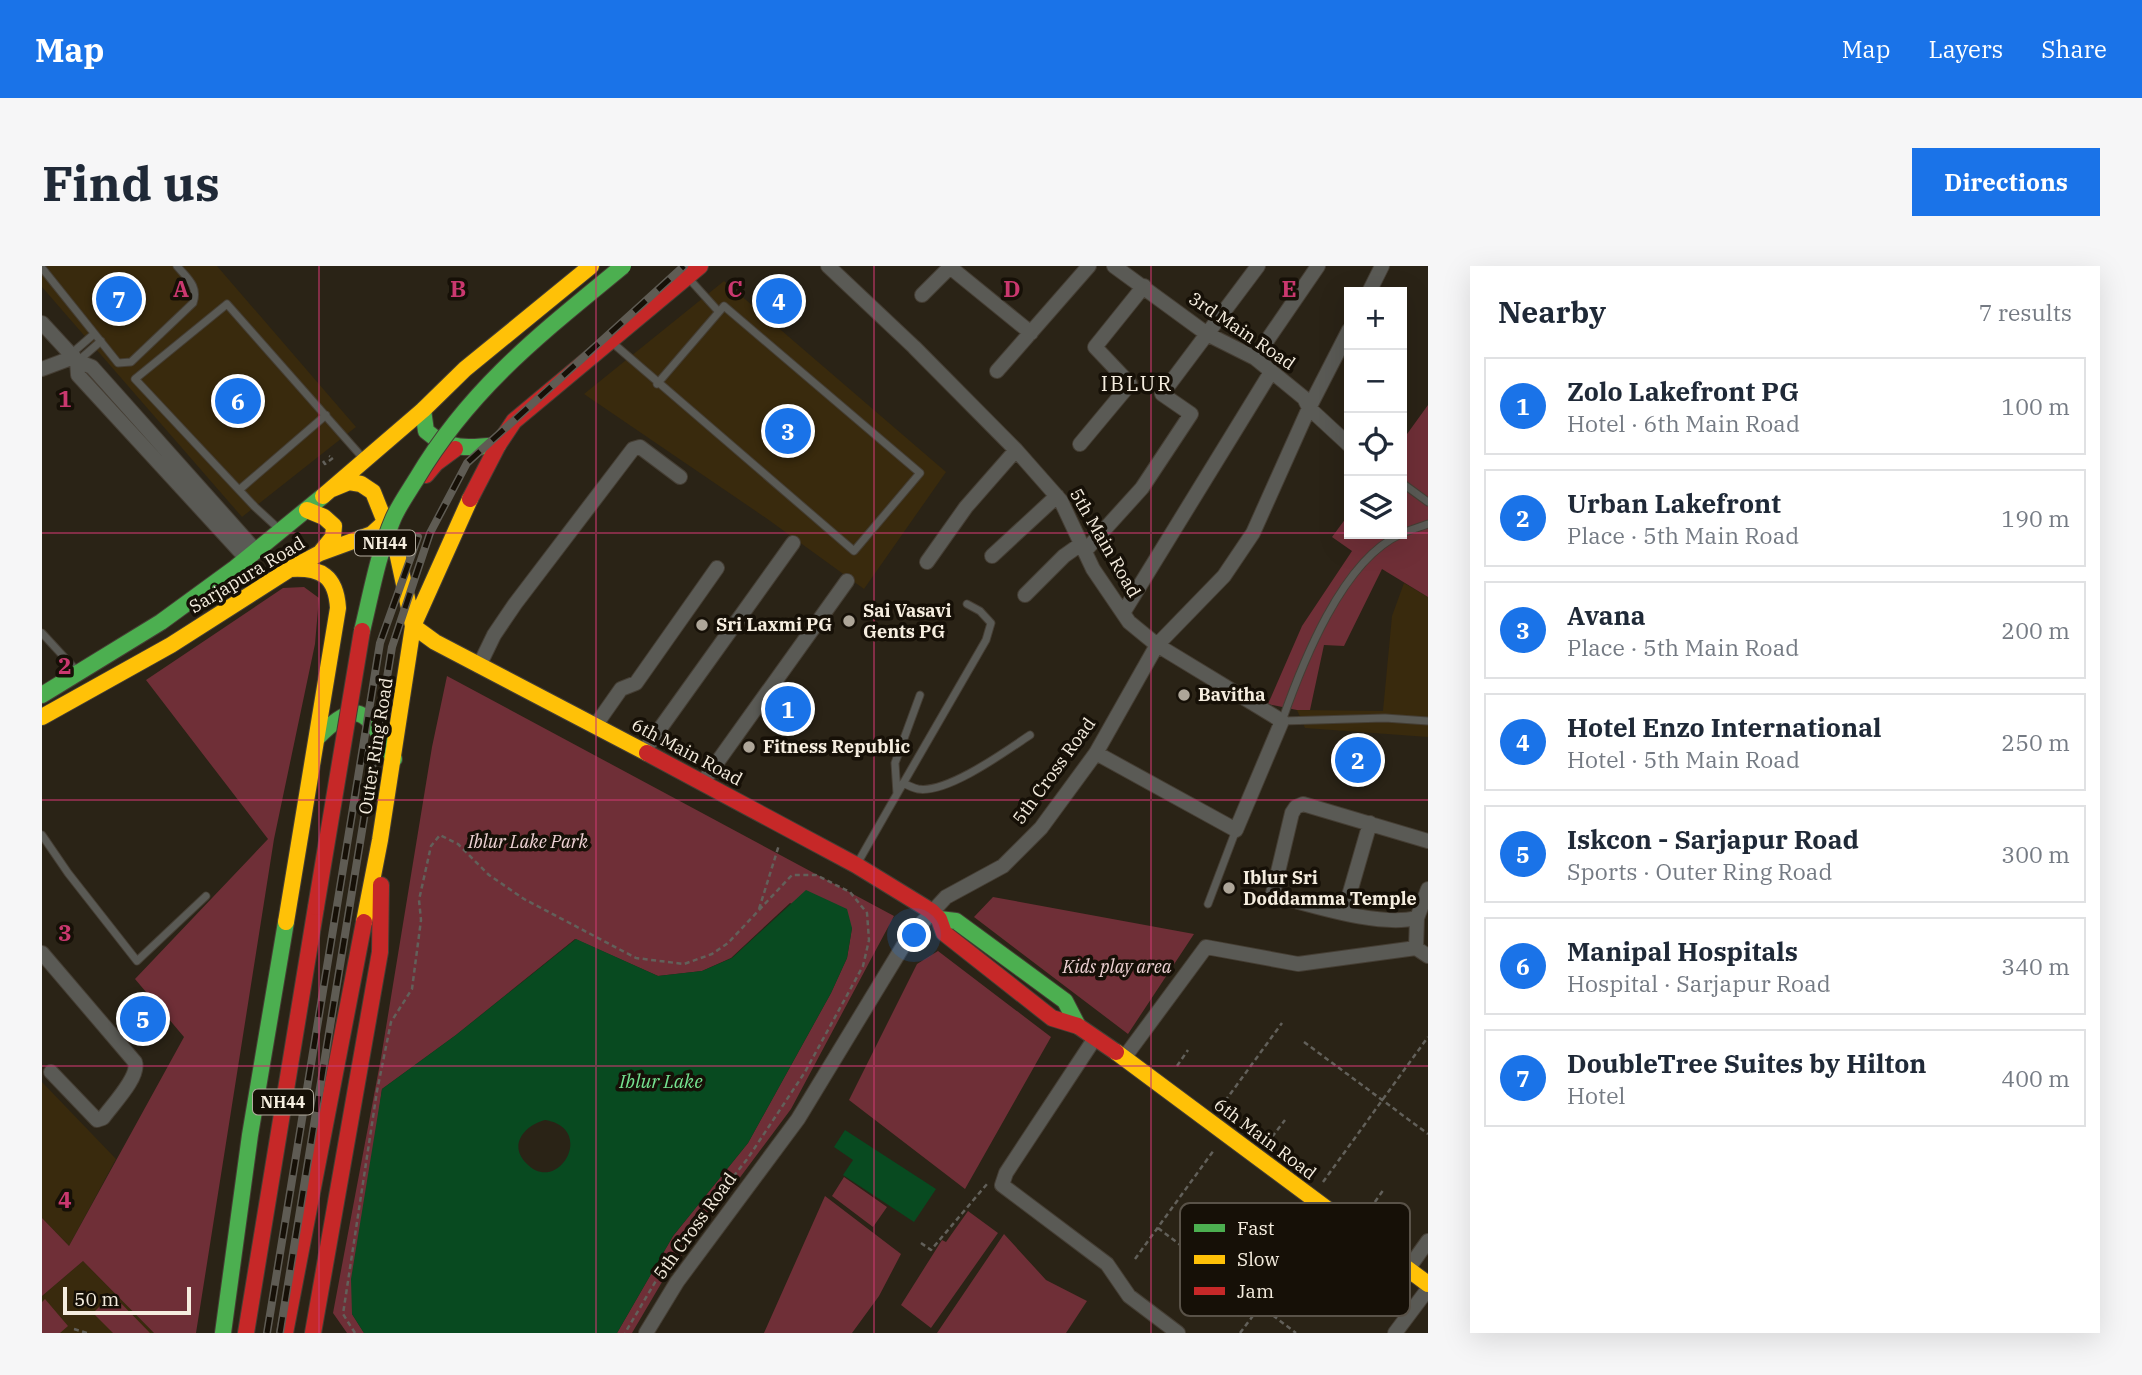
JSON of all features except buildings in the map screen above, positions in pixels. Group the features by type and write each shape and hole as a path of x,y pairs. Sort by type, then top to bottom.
{"main road":[{"path":"332,489 423,410 465,369 591,266"},
{"name":"Outer Ring Road","path":"246,1333 361,635 377,568 393,518 436,446 472,401 514,357 623,266"},
{"name":"Outer Ring Road","path":"285,1333 380,841 414,626 456,526 498,445 514,421 693,271"},
{"path":"423,410 426,431 433,438 455,449 498,445"},
{"name":"Sarjapura Road","path":"42,717 171,645 290,569 320,553 372,534 407,500 436,463 455,449"},
{"path":"332,489 349,482 360,484 373,492 397,552 414,626"},
{"name":"Sarjapura Road","path":"42,695 161,622 251,555 332,489"},
{"path":"307,510 329,518 333,524 332,537 320,553"},
{"path":"223,1333 250,1135 338,596 331,579 323,573 312,569 290,569"},
{"name":"6th Main Road","path":"414,626 449,650 856,865 935,915 944,933 1052,1018 1078,1026 1227,1133 1318,1203"},
{"path":"317,737 343,713 356,712 374,725 394,759"},
{"path":"313,1333 380,953 380,841"},
{"name":"6th Main Road","path":"1410,1270 1428,1283"}],"street":[{"name":"5th Main Road","path":"828,266 914,347 1016,450 1056,496 1093,569 1129,622 1157,645 1282,721"},
{"path":"922,295 950,266 1031,332"},
{"path":"997,372 1089,266"},
{"name":"3rd Main Road","path":"1114,266 1207,334 1255,358 1304,398 1309,408 1344,440"},
{"path":"1255,358 1318,266"},
{"path":"1372,287 1382,266"},
{"path":"1026,595 1064,556 1083,548 1142,488 1191,414 1162,394 1252,268"},
{"path":"1080,444 1130,384 1095,347 1144,286"},
{"path":"42,323 74,357 78,375 251,555"},
{"name":"5th Cross Road","path":"646,1333 677,1282 798,1119 908,938 935,915 946,897 1003,866 1041,828 1096,753 1157,645 1224,576 1253,533 1309,408 1344,340"},
{"path":"42,369 74,357"},
{"path":"1123,613 1271,372"},
{"path":"479,666 494,635 515,604 633,449 640,447 680,477"},
{"path":"927,562 966,507 1016,450"},
{"path":"992,556 1056,496"},
{"path":"644,751 793,543"},
{"path":"595,726 621,689 636,683 717,568"},
{"path":"703,782 847,581"},
{"path":"1096,753 1236,830 1282,721"},
{"path":"1417,918 1401,922 1343,913 1273,893 1292,813 1296,807 1303,804 1428,841"},
{"path":"1343,913 1370,823"},
{"path":"1124,1058 1206,947 1298,964 1422,952 1417,918 1428,889"},
{"path":"42,953 135,1062 137,1068 133,1078 103,1118 97,1120 51,1072"},
{"path":"1095,1038 1006,1173 1002,1185 1107,1264 1129,1296 1178,1333"},
{"path":"1410,1266 1428,1241"},
{"path":"1410,1313 1428,1289"},
{"path":"1395,1333 1408,1316"}],"lane":[{"path":"42,268 118,362 131,362 193,303 195,290 177,266"},
{"path":"693,271 719,312"},
{"path":"281,531 135,379 227,304 365,461"},
{"path":"609,340 657,384 854,551 920,473 724,306 657,384"},
{"path":"74,357 94,334"},
{"path":"74,357 101,341"},
{"path":"239,490 326,415"},
{"path":"1407,487 1428,502"},
{"path":"1407,531 1428,524"},
{"path":"1390,539 1363,563 1347,583 1305,662 1282,721 1385,718 1428,721"},
{"path":"856,865 986,640 991,623 980,611 967,604"},
{"path":"42,633 79,673"},
{"path":"897,794 895,763 920,695"},
{"path":"903,783 919,790 947,783 979,769 1030,735"},
{"path":"1208,904 1236,830"},
{"path":"42,835 68,873 137,961 206,896"}],"path":[{"path":"323,461 325,464 331,457"},
{"path":"355,1333 343,1314 377,1091 391,1022 412,989 422,920 419,900 431,846 440,835 458,844 489,875 524,899 636,958 684,964 712,954 728,943 792,875 816,875 850,892 867,913 869,940 863,966 805,1072 748,1158 670,1257 625,1333"},
{"path":"758,911 781,842"},
{"path":"1220,1108 1282,1023"},
{"path":"1321,1184 1428,1037"},
{"path":"1304,1042 1428,1134"},
{"path":"1177,1066 1188,1050"},
{"path":"1272,1137 1285,1120"},
{"path":"1135,1259 1227,1133"},
{"path":"921,1243 930,1250 993,1177 1002,1185"},
{"path":"1374,1203 1384,1189"},
{"path":"1158,1228 1180,1245"},
{"path":"1240,1333 1253,1316"},
{"path":"1274,1316 1296,1333"},
{"path":"75,1329 87,1333"}],"shaded area":[{"path":"42,266 217,266 356,427 242,517 42,287"},
{"path":"724,281 946,472 864,589 766,518 584,394"},
{"path":"1404,583 1428,597 1428,737 1305,728 1297,710 1383,711 1392,616"},
{"path":"42,1082 116,1159 69,1246 42,1218"},
{"path":"83,1261 154,1333 42,1333 42,1296"}],"green space":[{"path":"1428,405 1428,597 1382,569 1344,646 1324,645 1310,710 1268,704 1302,626 1352,551 1332,537 1344,521 1344,539 1407,539 1407,434"},
{"path":"304,587 319,598 315,644 274,839 196,1333 154,1333 83,1261 42,1296 42,1218 69,1246 184,1037 135,979 268,839 146,680 283,588"},
{"name":"Iblur Lake Park","path":"447,676 894,916 791,1109 662,1282 632,1333 617,1333 673,1236 748,1143 831,993 847,958 852,928 790,903 731,958 702,971 658,976 575,939 456,1035 382,1089 352,1314 364,1333 347,1333 333,1313 381,1058 432,747"},
{"name":"Kids play area","path":"993,897 1194,934 1128,1034 974,917"},
{"path":"938,951 1051,1037 965,1189 849,1100 917,964"},
{"path":"844,1177 887,1207 873,1227 832,1196"},
{"path":"825,1196 901,1254 879,1296 852,1333 764,1333"},
{"path":"968,1211 998,1233 931,1328 901,1305 942,1240 946,1242"},
{"path":"1004,1234 1046,1280 1087,1301 1066,1333 937,1333"},
{"path":"112,1294 150,1333 113,1333 93,1313"},
{"path":"45,1299 68,1326 60,1333 42,1333 42,1302"}],"water":[{"name":"Iblur Lake","path":"806,890 847,909 852,928 847,958 831,993 748,1143 673,1236 617,1333 364,1333 352,1314 351,1279 382,1089 456,1035 576,939 658,976 702,971 732,958","holes":["545,1120 560,1126 568,1135 570,1146 567,1157 560,1166 550,1172 538,1171 526,1163 519,1149 525,1131"]},
{"path":"845,1130 936,1189 914,1222 843,1175 853,1160 834,1147"}],"railway":[{"path":"280,1333 392,647 430,533 467,463 684,266"},
{"path":"267,1333 380,643 418,537"}],"traffic: fast":[{"path":"362,631 379,560 393,519 438,445 485,388 510,363 623,266"},
{"path":"423,410 426,431 443,442 460,447 498,445"},
{"path":"42,695 161,622 235,568 323,496"},
{"path":"318,737 345,716 355,713 363,715 377,731 394,759"},
{"path":"939,919 956,921 1065,1001 1078,1026"},
{"path":"223,1333 250,1135 286,922"}],"traffic: slow":[{"path":"323,496 423,410 465,369 591,266"},
{"path":"332,489 349,482 361,484 373,492 397,552 413,626 435,642 647,753"},
{"path":"364,922 380,840 413,626 470,499"},
{"path":"307,510 324,517 334,526 333,537 320,553"},
{"path":"42,717 171,645 290,569 320,553 372,534 396,512"},
{"path":"286,922 338,608 334,588 325,576 310,570 290,569"},
{"path":"1116,1052 1319,1203"},
{"path":"1410,1271 1428,1284"}],"traffic: jam":[{"path":"470,499 498,445 514,421 700,266"},
{"path":"426,475 436,463 455,449"},
{"path":"316,907 362,631"},
{"path":"647,753 856,865 931,911 939,919 944,933 1052,1018 1078,1026 1116,1052"},
{"path":"313,1333 380,952 381,885"},
{"path":"246,1333 316,907"},
{"path":"285,1333 364,922"}],"place":[{"name":"DoubleTree Suites by Hilton","path":"119,299"},
{"name":"Hotel Enzo International","path":"779,301"},
{"name":"Manipal Hospitals","path":"238,401"},
{"name":"Avana","path":"788,431"},
{"name":"Sai Vasavi Gents PG","path":"849,621"},
{"name":"Sri Laxmi PG","path":"702,625"},
{"name":"Bavitha","path":"1184,695"},
{"name":"Zolo Lakefront PG","path":"788,709"},
{"name":"Fitness Republic","path":"749,747"},
{"name":"Urban Lakefront","path":"1358,760"},
{"name":"Iblur Sri Doddamma Temple","path":"1229,888"},
{"name":"Iskcon - Sarjapur Road","path":"143,1019"}],"district":[{"name":"IBLUR","path":"1137,384"}]}
